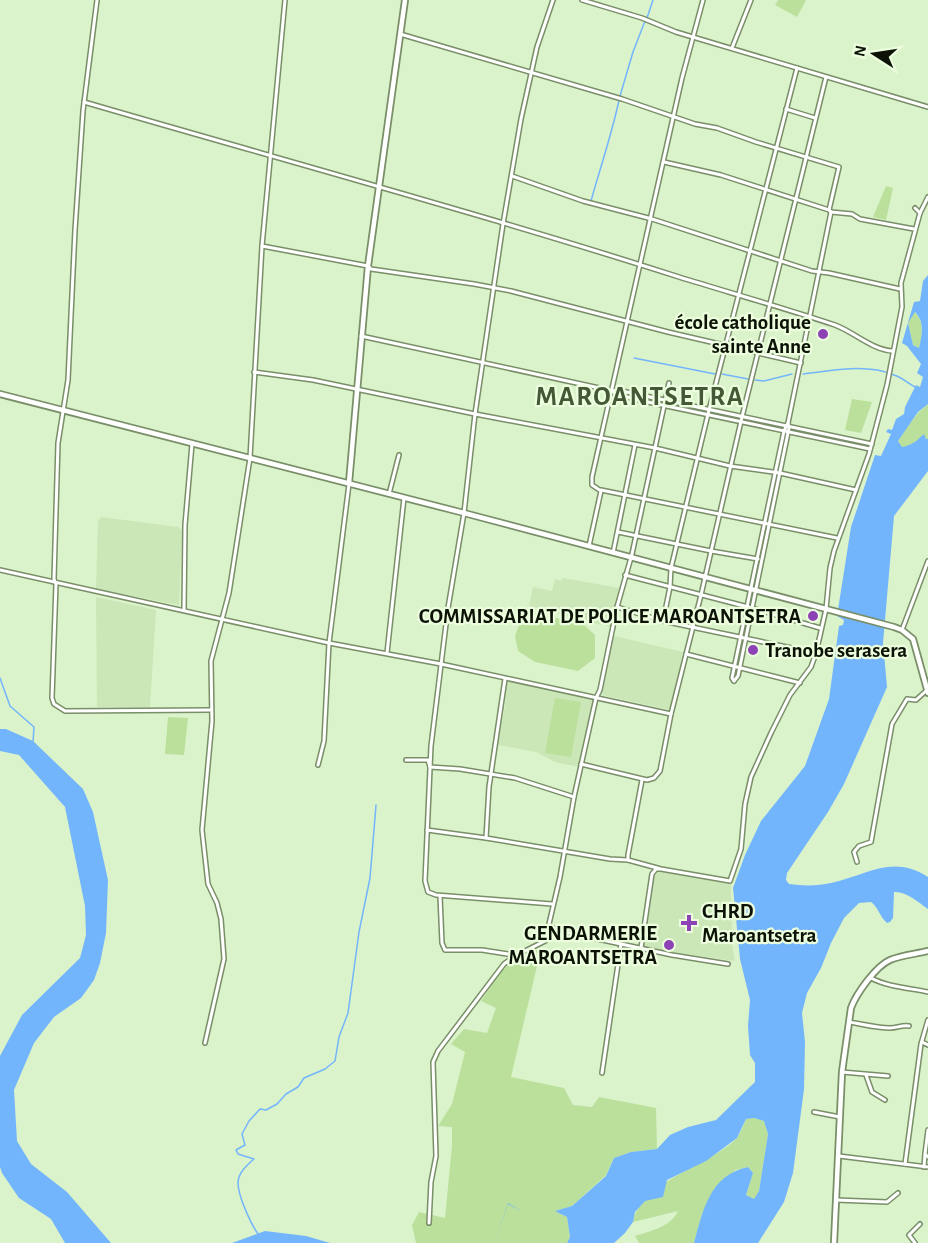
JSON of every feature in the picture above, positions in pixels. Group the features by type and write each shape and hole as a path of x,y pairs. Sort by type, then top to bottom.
{"main road":[{"path":"349,483 368,266 405,0"},
{"path":"0,394 349,483 894,627 902,630 912,639 927,691"},
{"path":"834,1243 842,1072 855,998 881,966 890,960 928,951"}],"street":[{"path":"97,0 84,102 74,239 68,376 58,443 54,519 54,579 56,584 52,698 65,711 211,710"},
{"path":"205,1043 224,960 222,927 217,903 208,884 202,827 210,746 211,662 231,579 250,458 262,246 285,0"},
{"path":"552,904 440,896 429,893 425,881 430,767 441,664 503,224 537,45 553,0"},
{"path":"582,0 642,18 694,38 928,107"},
{"path":"703,0 674,117 592,482 594,487 601,490 838,538"},
{"path":"732,48 751,0"},
{"path":"399,34 622,99 674,117 839,166 801,363 775,472 754,590"},
{"path":"663,621 670,587 671,568 738,295 797,69"},
{"path":"581,764 642,780 651,780 660,771 671,714 702,595 741,419 826,77"},
{"path":"84,102 378,185 641,265 841,328 892,351"},
{"path":"786,109 815,118"},
{"path":"664,162 721,175 830,211 914,229"},
{"path":"512,176 555,192 572,195 583,201 652,219 819,272 900,289"},
{"path":"427,830 628,861 730,881 741,849 745,804 751,777 790,695 811,667 816,653 826,609 830,568 838,538 872,444 889,376 902,307 900,289 914,229 928,197"},
{"path":"915,208 920,213"},
{"path":"262,246 368,266 371,269 494,288 801,363"},
{"path":"361,336 615,394 872,444"},
{"path":"254,372 302,378 856,490"},
{"path":"429,1223 431,1182 436,1156 433,1062 438,1051 504,964 544,941 560,877 581,764 596,698 600,690 669,383"},
{"path":"787,428 870,449"},
{"path":"743,638 740,668 737,679 733,681 735,666 770,524 787,428"},
{"path":"184,610 185,524 192,444"},
{"path":"613,553 635,445"},
{"path":"389,494 399,455"},
{"path":"318,765 324,741 329,643 349,483"},
{"path":"589,546 601,490"},
{"path":"387,653 404,498"},
{"path":"618,532 758,559"},
{"path":"902,630 928,561"},
{"path":"0,570 329,643 441,664 671,714"},
{"path":"625,575 820,628"},
{"path":"617,607 693,628 816,653"},
{"path":"686,654 800,683"},
{"path":"486,838 505,679"},
{"path":"857,862 854,852 859,846 871,842 892,723 907,699 916,700 927,691"},
{"path":"406,760 428,760 430,767"},
{"path":"430,767 460,769 515,778 574,797"},
{"path":"628,861 642,780"},
{"path":"641,948 652,874 656,869 661,869"},
{"path":"440,896 442,943 445,950 482,950 515,956"},
{"path":"549,924 556,930 728,964"},
{"path":"602,1073 621,944"},
{"path":"871,978 883,984 928,992"},
{"path":"905,1164 922,1042 928,1020"},
{"path":"849,1022 894,1028 900,1025 909,1026"},
{"path":"922,1042 928,1045"},
{"path":"842,1072 888,1076"},
{"path":"866,1075 872,1092 885,1100"},
{"path":"814,1112 840,1117"},
{"path":"839,1156 926,1167 928,1130"},
{"path":"836,1200 887,1202 898,1193"},
{"path":"915,1243 909,1235 920,1224"}],"shaded area":[{"path":"778,0 806,0 797,17 775,5"},
{"path":"886,186 893,188 886,220 873,217"},
{"path":"914,312 921,324 919,348 913,345 908,323"},
{"path":"852,399 872,402 861,433 845,430"},
{"path":"928,404 928,439 924,435 902,448 899,437"},
{"path":"101,517 178,527 182,530 179,605 96,589 98,521"},
{"path":"563,578 619,588 610,627 529,606 533,587 552,591 555,579 561,581"},
{"path":"96,597 156,610 150,707 97,707"},
{"path":"535,613 583,624 595,635 595,658 578,671 535,662 518,651 515,636 521,620"},
{"path":"614,636 683,652 671,710 602,695"},
{"path":"507,678 594,695 579,767 555,762 536,752 498,745"},
{"path":"555,698 581,702 571,757 545,753"},
{"path":"168,717 188,718 184,755 165,754"},
{"name":"CHRD Maroantsetra","path":"660,871 731,883 732,944 735,961 643,948 653,874"},
{"path":"541,949 511,1077 564,1088 573,1105 592,1107 599,1097 656,1108 657,1149 631,1152 614,1158 606,1175 572,1206 556,1211 567,1217 570,1237 567,1243 416,1243 412,1225 419,1212 445,1218 452,1127 438,1126 452,1104 465,1052 451,1044 464,1029 487,1033 496,1008 481,1001 499,974 511,962"},
{"path":"754,1118 764,1121 768,1134 759,1191 754,1200 746,1195 753,1173 748,1167 735,1170 702,1214 694,1243 639,1243 635,1236 665,1225 678,1211 633,1222 639,1208 649,1196 662,1185 723,1149 737,1138 746,1119"}],"water":[{"path":"928,275 928,404 918,412 898,441 902,447 906,446 924,434 928,439 928,471 894,516 883,643 887,687 844,784 787,873 786,880 789,884 821,885 880,868 903,867 928,877 928,909 907,895 894,892 893,918 887,923 871,902 859,903 844,918 831,943 821,968 807,993 802,1013 805,1042 804,1089 793,1173 784,1202 758,1243 694,1243 710,1196 725,1178 735,1171 748,1167 753,1173 746,1195 754,1199 759,1191 768,1134 764,1121 754,1118 746,1119 737,1138 706,1161 667,1180 663,1197 645,1201 635,1212 633,1222 625,1233 614,1243 567,1243 570,1237 567,1217 555,1211 572,1206 606,1176 614,1158 631,1152 657,1149 670,1135 688,1127 716,1120 755,1082 755,1063 750,1055 748,1026 750,1000 740,959 733,888 761,821 805,766 829,699 839,626 843,625 844,620 837,616 851,527 875,455 881,456 891,434 886,432 888,429 892,430 896,419 904,414 916,385 920,387 923,377 917,373 921,364 902,343 914,302 920,301 923,281","holes":["915,312 922,329 919,348 913,345 908,323"]},
{"path":"0,729 6,729 33,741 83,789 93,812 108,880 106,933 94,980 81,998 54,1017 34,1043 14,1090 17,1141 31,1164 67,1192 111,1243 65,1243 51,1219 19,1198 0,1167 0,1056 22,1015 80,958 86,935 85,906 65,807 19,755 0,751"},
{"path":"265,1231 306,1236 330,1243 232,1243"}],"waterway":[{"path":"647,18 653,0"},
{"path":"620,96 645,21"},
{"path":"591,201 619,100"},
{"path":"634,358 715,374"},
{"path":"803,374 872,369 897,376 915,387"},
{"path":"722,374 748,379"},
{"path":"755,380 764,381 792,374"},
{"path":"0,678 10,706 34,727 33,742"},
{"path":"258,1234 245,1210 238,1183 241,1173 254,1159 238,1154 236,1150 245,1145 242,1134 249,1121 260,1109 266,1110 277,1104 286,1094 298,1087 304,1078 325,1069 335,1061 339,1037 348,1013 359,932 370,878 376,805"}],"place":[{"name":"école catholique sainte Anne","path":"823,334"},
{"name":"COMMISSARIAT DE POLICE MAROANTSETRA","path":"813,616"},
{"name":"Tranobe serasera","path":"753,650"},
{"name":"CHRD Maroantsetra","path":"689,923"},
{"name":"GENDARMERIE MAROANTSETRA","path":"669,945"}],"district":[{"name":"MAROANTSETRA","path":"640,396"}]}
